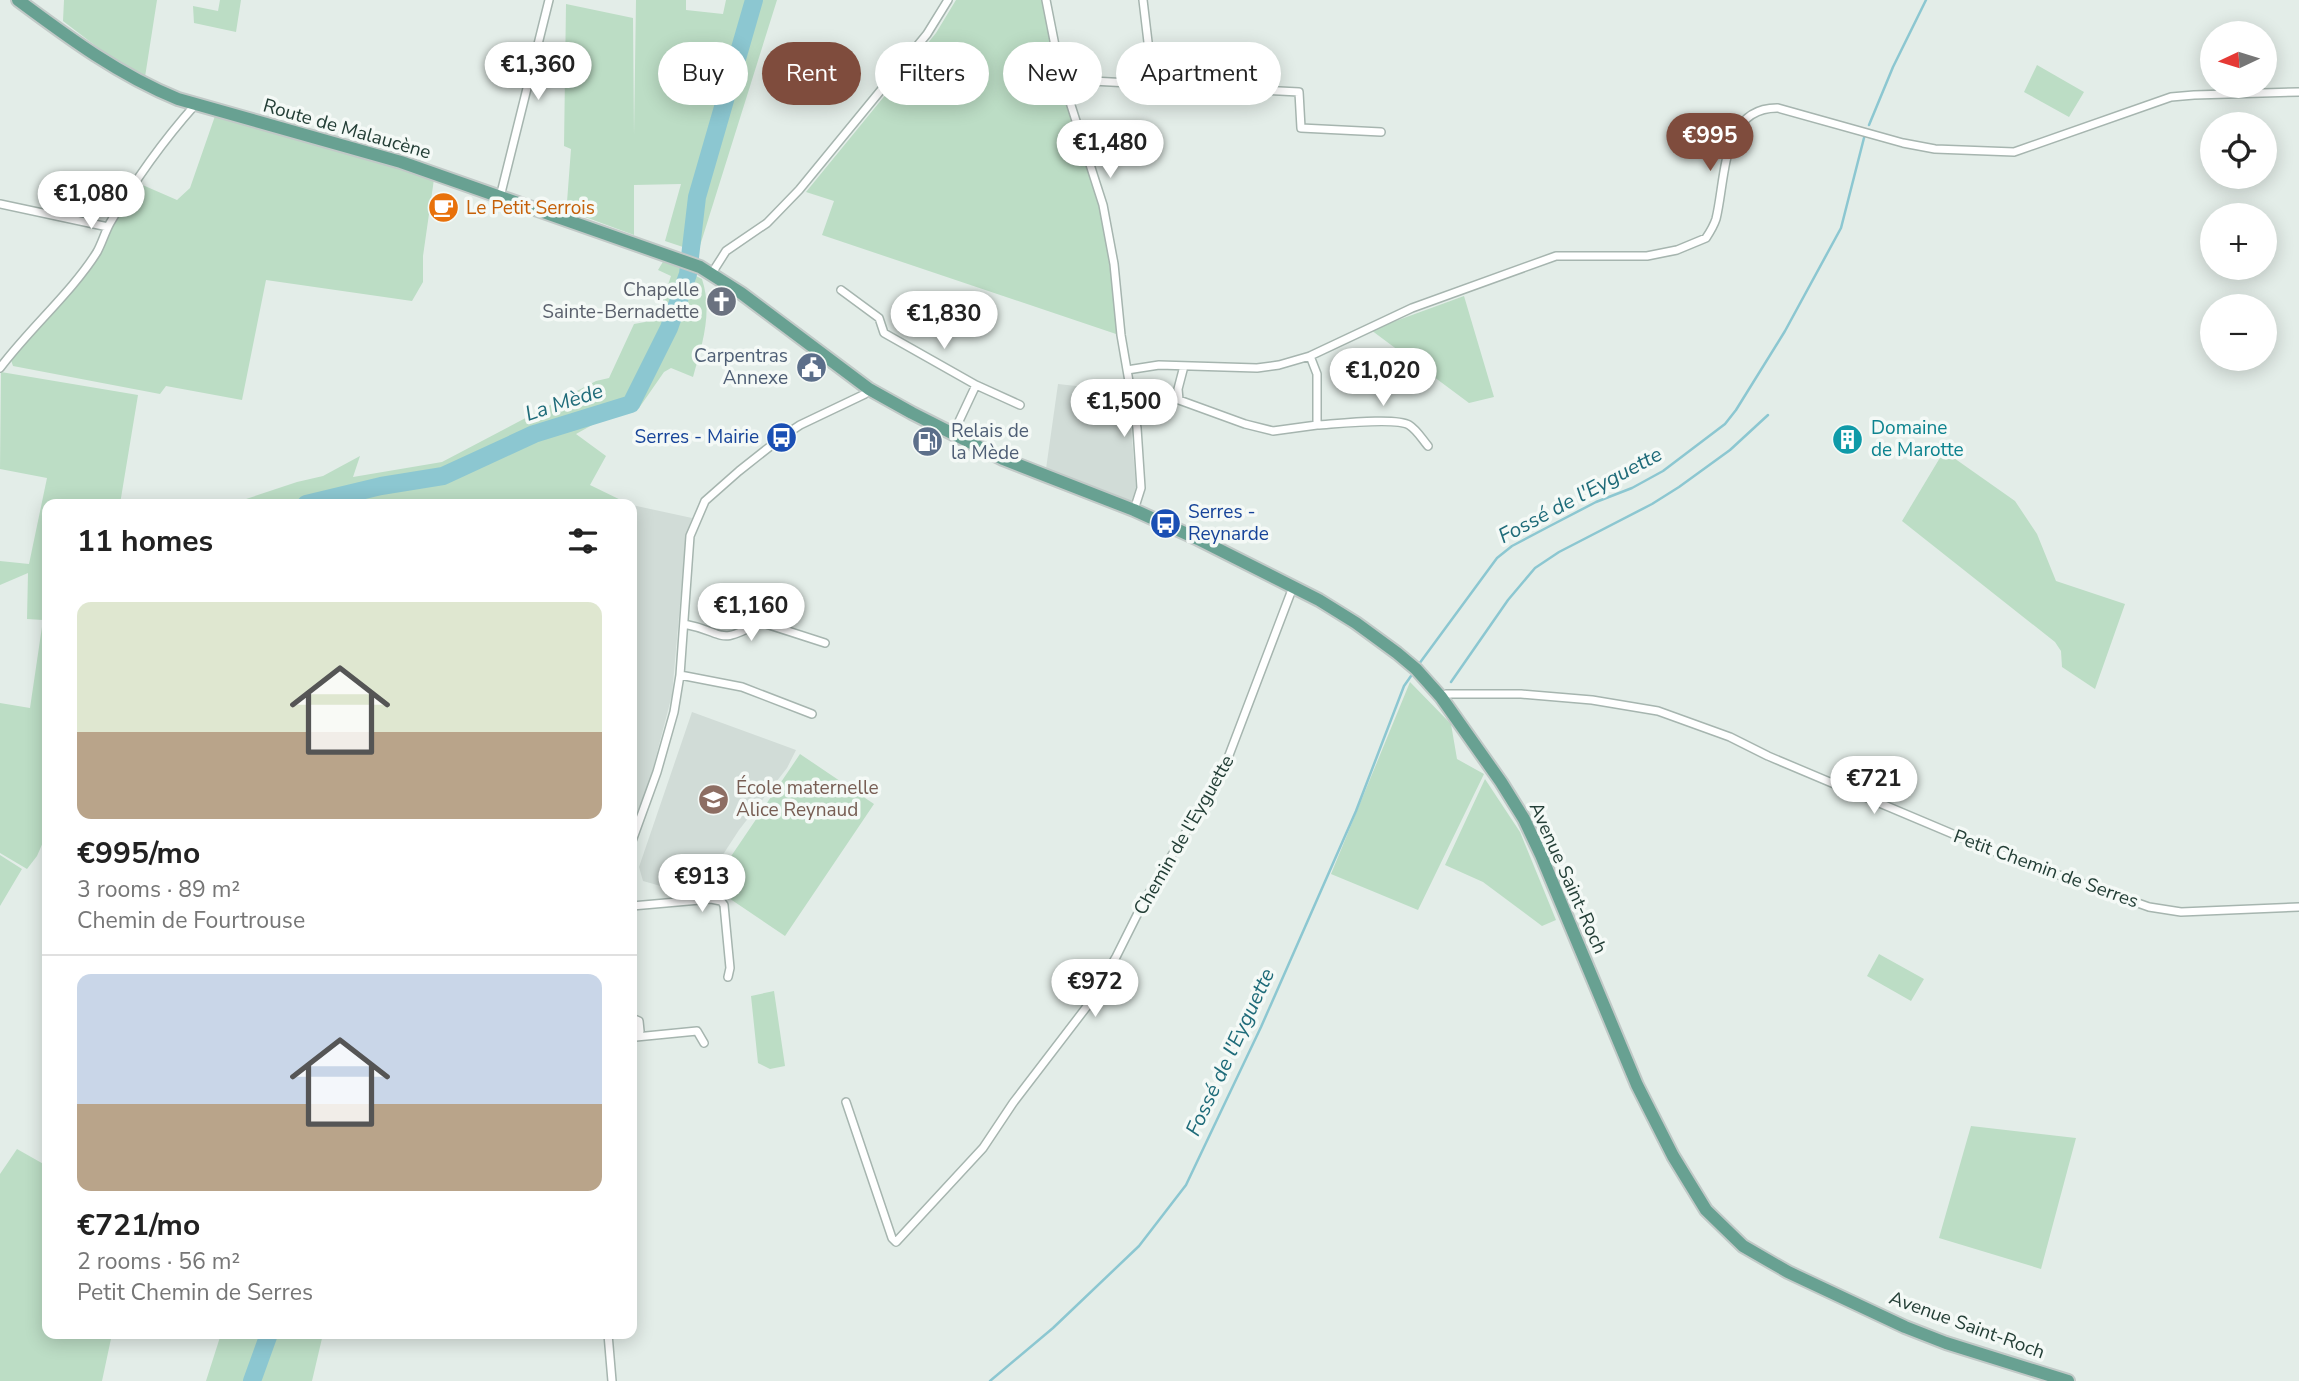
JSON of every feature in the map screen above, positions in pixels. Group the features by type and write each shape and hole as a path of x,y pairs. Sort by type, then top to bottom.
{"main road":[{"name":"Route de Malaucène","path":"18,0 118,70 151,88 195,105 370,153 683,260"},
{"name":"Avenue Saint-Roch","path":"683,260 706,270 869,388 952,435 1003,459 1165,523 1293,587 1367,631 1416,669 1441,697 1524,819 1637,1085 1673,1156 1706,1210 1743,1245 1788,1272 1936,1339 2068,1381"}],"street":[{"path":"500,197 548,0"},
{"path":"706,270 726,251 767,223 799,190 927,34 948,0"},
{"path":"1046,0 1055,42"},
{"path":"1143,0 1148,42"},
{"path":"1281,91 1299,92 1301,128 1381,132"},
{"path":"1127,370 1144,366 1266,368 1310,356 1412,308 1556,256 1647,256 1677,250 1706,238 1716,220 1731,139 1744,120 1766,107 1935,149 2014,152 2171,97 2299,92"},
{"path":"0,368 10,352 97,252 108,227 156,151 195,105"},
{"path":"1071,105 1103,205 1114,264 1127,370 1135,407 1141,483 1134,510"},
{"path":"0,204 108,227"},
{"path":"841,290 878,318 884,333 976,385 1020,405"},
{"path":"1310,356 1317,374 1317,425"},
{"path":"1184,366 1178,389 1179,400 1245,424 1273,431 1317,425 1386,422 1407,424 1428,446"},
{"path":"952,435 976,385"},
{"path":"637,827 657,772 674,712 680,675 690,536 705,501 782,437 800,425 865,394 869,388"},
{"name":"Chemin de l'Eyguette","path":"846,1102 892,1238 896,1242 984,1148 1013,1103 1088,1005 1144,901 1223,771 1293,587"},
{"path":"684,624 723,637 732,637 760,622 825,643"},
{"path":"680,675 742,687 812,714"},
{"name":"Petit Chemin de Serres","path":"1441,697 1446,694 1521,694 1592,699 1658,711 1730,737 1768,756 2004,856 2149,907 2194,912 2299,906"},
{"path":"637,906 711,899 721,901 724,905 730,968 728,977"},
{"path":"637,1037 697,1031 704,1043"},
{"path":"608,1339 612,1381"}],"shaded area":[{"path":"1058,384 1121,391 1129,401 1136,487 1131,503 1046,469"},
{"path":"637,506 692,518 686,536 672,695 650,780 637,813"},
{"name":"École maternelle Alice Reynaud","path":"692,712 796,750 787,768 739,830 696,896 643,881 639,867"}],"green space":[{"path":"64,0 157,0 145,77 114,60 63,21"},
{"path":"220,0 241,0 236,32 194,23 193,6 218,11"},
{"path":"636,0 686,0 686,10 723,14 726,0 777,0 748,93 748,42 658,42 658,105 744,105 698,252 665,241 681,184 634,185 634,235 585,217 585,212 567,202 571,149 564,146 566,4 633,18 634,135"},
{"path":"956,0 1043,0 1055,42 1003,42 1003,105 1073,105 1101,205 1119,335 822,235 834,201 806,192 877,105 989,105 989,42 929,42"},
{"path":"2037,65 2084,92 2069,117 2024,92"},
{"path":"215,116 385,162 434,179 423,256 423,282 412,301 266,280 242,400 166,386 160,394 13,366 11,360 14,353 75,285 138,183 177,200 190,188"},
{"path":"664,260 702,279 706,304 705,328 693,377 671,368 664,372 639,408 603,419 576,434 606,456 590,485 619,499 246,499 323,476 360,456 353,477 442,462 596,381 609,378 634,324 656,320 671,276 658,270"},
{"path":"1464,296 1494,397 1469,403 1371,330"},
{"path":"1,372 138,395 121,499 43,499 47,478 0,469"},
{"path":"1944,451 2015,501 2037,534 2056,581 2125,604 2095,689 2062,667 2061,651 2055,642 1902,521"},
{"path":"42,502 42,620 27,619 28,573 0,585 0,561 29,564"},
{"path":"42,627 42,844 27,869 0,853 0,703 30,708"},
{"path":"1410,682 1451,724 1457,759 1484,774 1418,910 1331,874"},
{"path":"800,754 874,804 785,936 711,886"},
{"path":"1485,779 1520,832 1556,920 1542,926 1483,882 1445,865"},
{"path":"0,855 22,869 0,906"},
{"path":"1879,954 1924,979 1911,1001 1867,976"},
{"path":"774,991 785,1066 770,1069 758,1063 751,996"},
{"path":"1971,1126 2076,1138 2041,1269 1939,1238"},
{"path":"17,1149 42,1163 42,1339 111,1339 102,1381 0,1381 0,1174"},
{"path":"219,1339 263,1339 248,1381 206,1381"},
{"path":"271,1339 322,1339 312,1381 256,1381"}],"waterway":[{"name":"La Mède","path":"327,499 381,486 443,476 534,434 631,404 669,328 688,274 697,197 754,0"},
{"name":"Fossé de l'Eyguette","path":"1869,125 1893,67 1926,0"},
{"name":"Fossé de l'Eyguette","path":"1419,664 1497,558 1512,546 1663,471 1725,424 1785,331 1841,228 1865,134"},
{"path":"1451,682 1508,600 1535,568 1559,552 1679,487 1730,450 1768,415"},
{"name":"Fossé de l'Eyguette","path":"990,1381 1053,1328 1139,1246 1186,1185 1261,1027 1356,811 1404,686 1411,676"},
{"name":"La Mède","path":"252,1381 267,1339"}],"place":[{"name":"Le Petit Serrois","path":"443,208"},
{"name":"Chapelle Sainte-Bernadette","path":"722,301"},
{"name":"Carpentras Annexe","path":"811,367"},
{"name":"Serres - Mairie","path":"782,437"},
{"name":"Domaine de Marotte","path":"1848,439"},
{"name":"Relais de la Mède","path":"928,442"},
{"name":"Serres - Reynarde","path":"1165,523"},
{"name":"École maternelle Alice Reynaud","path":"713,799"}]}
